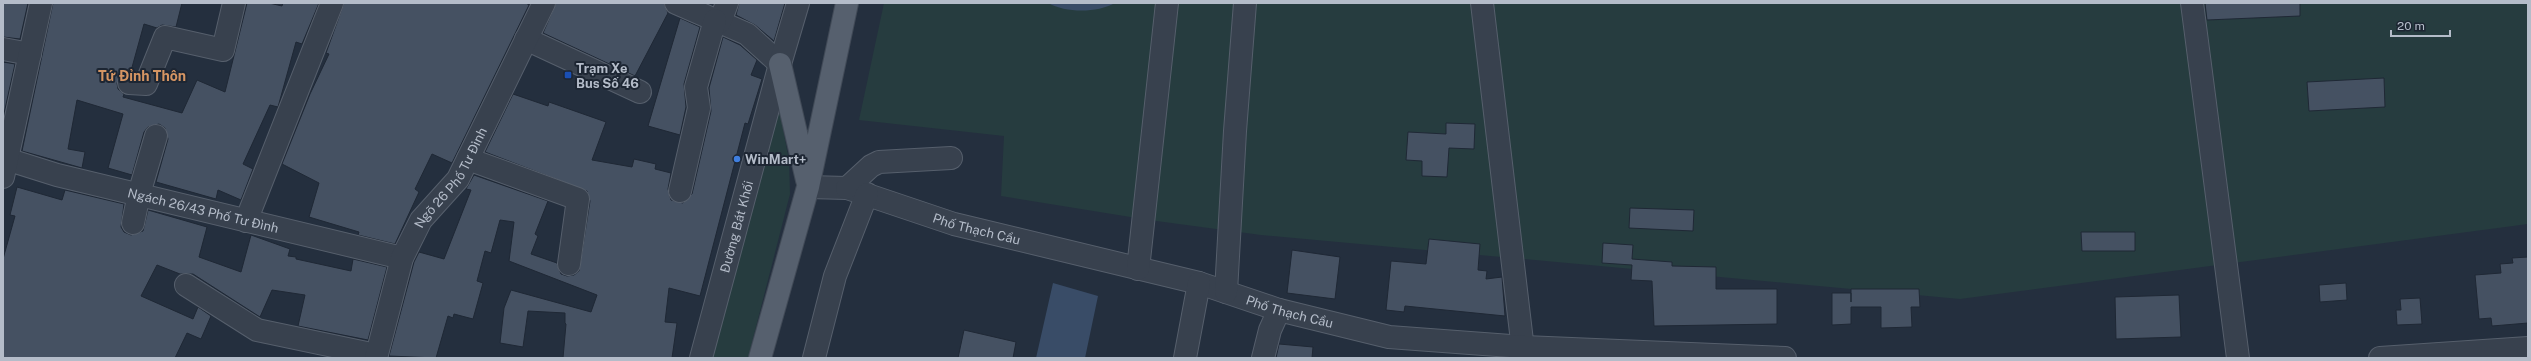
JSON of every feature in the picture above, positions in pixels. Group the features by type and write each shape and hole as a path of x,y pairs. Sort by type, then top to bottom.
{"main road":[{"path":"760,358 808,186 847,3"},
{"path":"780,64 808,186"}],"street":[{"path":"4,165 41,3"},
{"path":"130,83 146,84 165,37 223,50 234,3"},
{"path":"246,220 332,3"},
{"name":"Ngõ 26 Phố Tư Đình","path":"376,356 402,258 421,220 458,179 544,3"},
{"path":"676,3 721,15 747,34 780,64"},
{"name":"Đường Bát Khối","path":"701,358 780,64 798,3"},
{"path":"1138,269 1167,3"},
{"path":"1226,292 1234,131 1245,3"},
{"path":"1482,3 1524,353"},
{"path":"2192,3 2238,358"},
{"path":"680,191 699,108 696,87 721,15"},
{"path":"526,38 640,92"},
{"path":"3,49 30,54"},
{"path":"133,222 139,194 156,136"},
{"path":"847,188 871,166 879,162 951,158"},
{"path":"468,159 578,199 569,264"},
{"name":"Ngách 26/43 Phố Tư Đình","path":"4,165 57,175 139,194 402,258"},
{"name":"Phố Thạch Cầu","path":"808,186 847,188 954,224 1198,283 1280,310 1389,337 1524,353 1785,358"},
{"path":"814,358 835,276 867,194"},
{"path":"1185,358 1198,283"},
{"path":"186,285 257,330 376,356"},
{"path":"1263,358 1270,330 1280,310"},
{"path":"2380,358 2483,355 2528,348"}],"green space":[{"path":"884,3 2528,3 2528,224 1960,299 1261,235 1149,220 1001,196 1004,136 859,120"},
{"path":"776,90 789,161 790,194 748,358 707,358"}],"water":[{"path":"1048,3 1115,3 1099,9 1072,10 1064,9"},
{"path":"1053,283 1098,296 1085,358 1036,358"}],"building":[{"path":"3,3 28,3 20,39 3,37"},
{"path":"53,3 182,3 176,27 162,25 157,28 144,24 131,71 123,72 117,83 118,89 124,94 123,97 182,113 197,80 225,92 247,3 269,3 282,6 283,3 319,3 302,44 296,42 278,107 270,105 243,164 253,169 241,200 218,190 216,199 156,182 168,139 165,128 159,124 148,127 144,132 132,175 108,168 123,114 77,100 68,149 85,152 82,168 22,151"},
{"path":"344,3 526,3 529,5 452,163 432,154 415,189 419,192 395,244 358,235 359,232 309,217 319,183 282,164 310,94 329,54 326,53"},
{"path":"556,3 664,3 668,13 635,76 543,33"},
{"path":"739,3 785,3 774,41 755,25 736,15"},
{"path":"2205,3 2300,3 2300,16 2207,20"},
{"path":"680,18 700,27 684,84 686,107 680,135 648,126"},
{"path":"723,37 740,45 757,60 751,75 762,79 748,124 745,123 700,296 669,288 665,322 677,323 672,358 563,358 566,324 565,313 528,311 523,347 500,343 504,308 511,290 591,312 597,295 509,261 514,222 500,220 491,253 485,251 477,281 483,283 473,319 454,314 453,318 448,316 436,358 389,356 414,262 419,252 444,259 471,190 466,189 474,175 548,201 535,234 538,236 531,254 557,263 561,274 567,276 574,275 579,271 590,201 587,191 485,152 513,94 548,106 549,102 606,122 592,160 632,167 634,159 656,164 655,169 671,173 668,189 671,200 683,203 692,194 711,111 709,88"},
{"path":"3,62 15,64 3,118"},
{"path":"2384,78 2385,107 2309,111 2307,82"},
{"path":"1446,123 1475,124 1474,149 1449,148 1447,177 1422,176 1422,161 1406,160 1408,132 1446,134"},
{"path":"17,187 62,200 65,190 124,204 121,227 124,232 131,235 143,231 148,210 207,227 199,257 241,272 251,235 290,249 288,256 296,257 296,259 351,271 353,259 387,267 368,340 298,326 305,295 272,290 260,317 193,274 180,274 157,265 141,296 193,319 198,307 211,316 201,339 187,333 175,358 3,358 3,259 15,216 10,215"},
{"path":"1630,208 1694,210 1693,231 1629,228"},
{"path":"2081,232 2135,232 2135,251 2082,251"},
{"path":"1429,239 1480,244 1478,270 1487,271 1486,279 1502,277 1505,316 1405,306 1404,312 1386,310 1391,261 1426,264"},
{"path":"1603,243 1633,245 1632,259 1672,262 1672,266 1716,267 1716,289 1777,289 1777,324 1654,326 1652,281 1631,280 1632,265 1602,263"},
{"path":"1292,250 1340,257 1335,299 1287,293"},
{"path":"2528,257 2528,323 2492,326 2491,318 2479,319 2475,275 2501,273 2500,264 2513,263 2512,258"},
{"path":"2346,283 2347,300 2320,302 2319,285"},
{"path":"1851,289 1919,289 1920,307 1911,307 1912,327 1881,328 1881,307 1851,307 1851,324 1832,325 1832,293 1851,293"},
{"path":"2179,295 2181,337 2116,339 2115,297"},
{"path":"2420,298 2422,324 2397,325 2396,310 2401,310 2400,299"},
{"path":"964,330 1016,342 1013,358 958,358"},
{"path":"1279,344 1313,347 1312,358 1276,358"}],"place":[{"name":"Trạm Xe Bus Số 46","path":"568,75"},
{"name":"WinMart+","path":"737,159"}],"district":[{"name":"Tứ Đỉnh Thôn","path":"142,76"}]}
